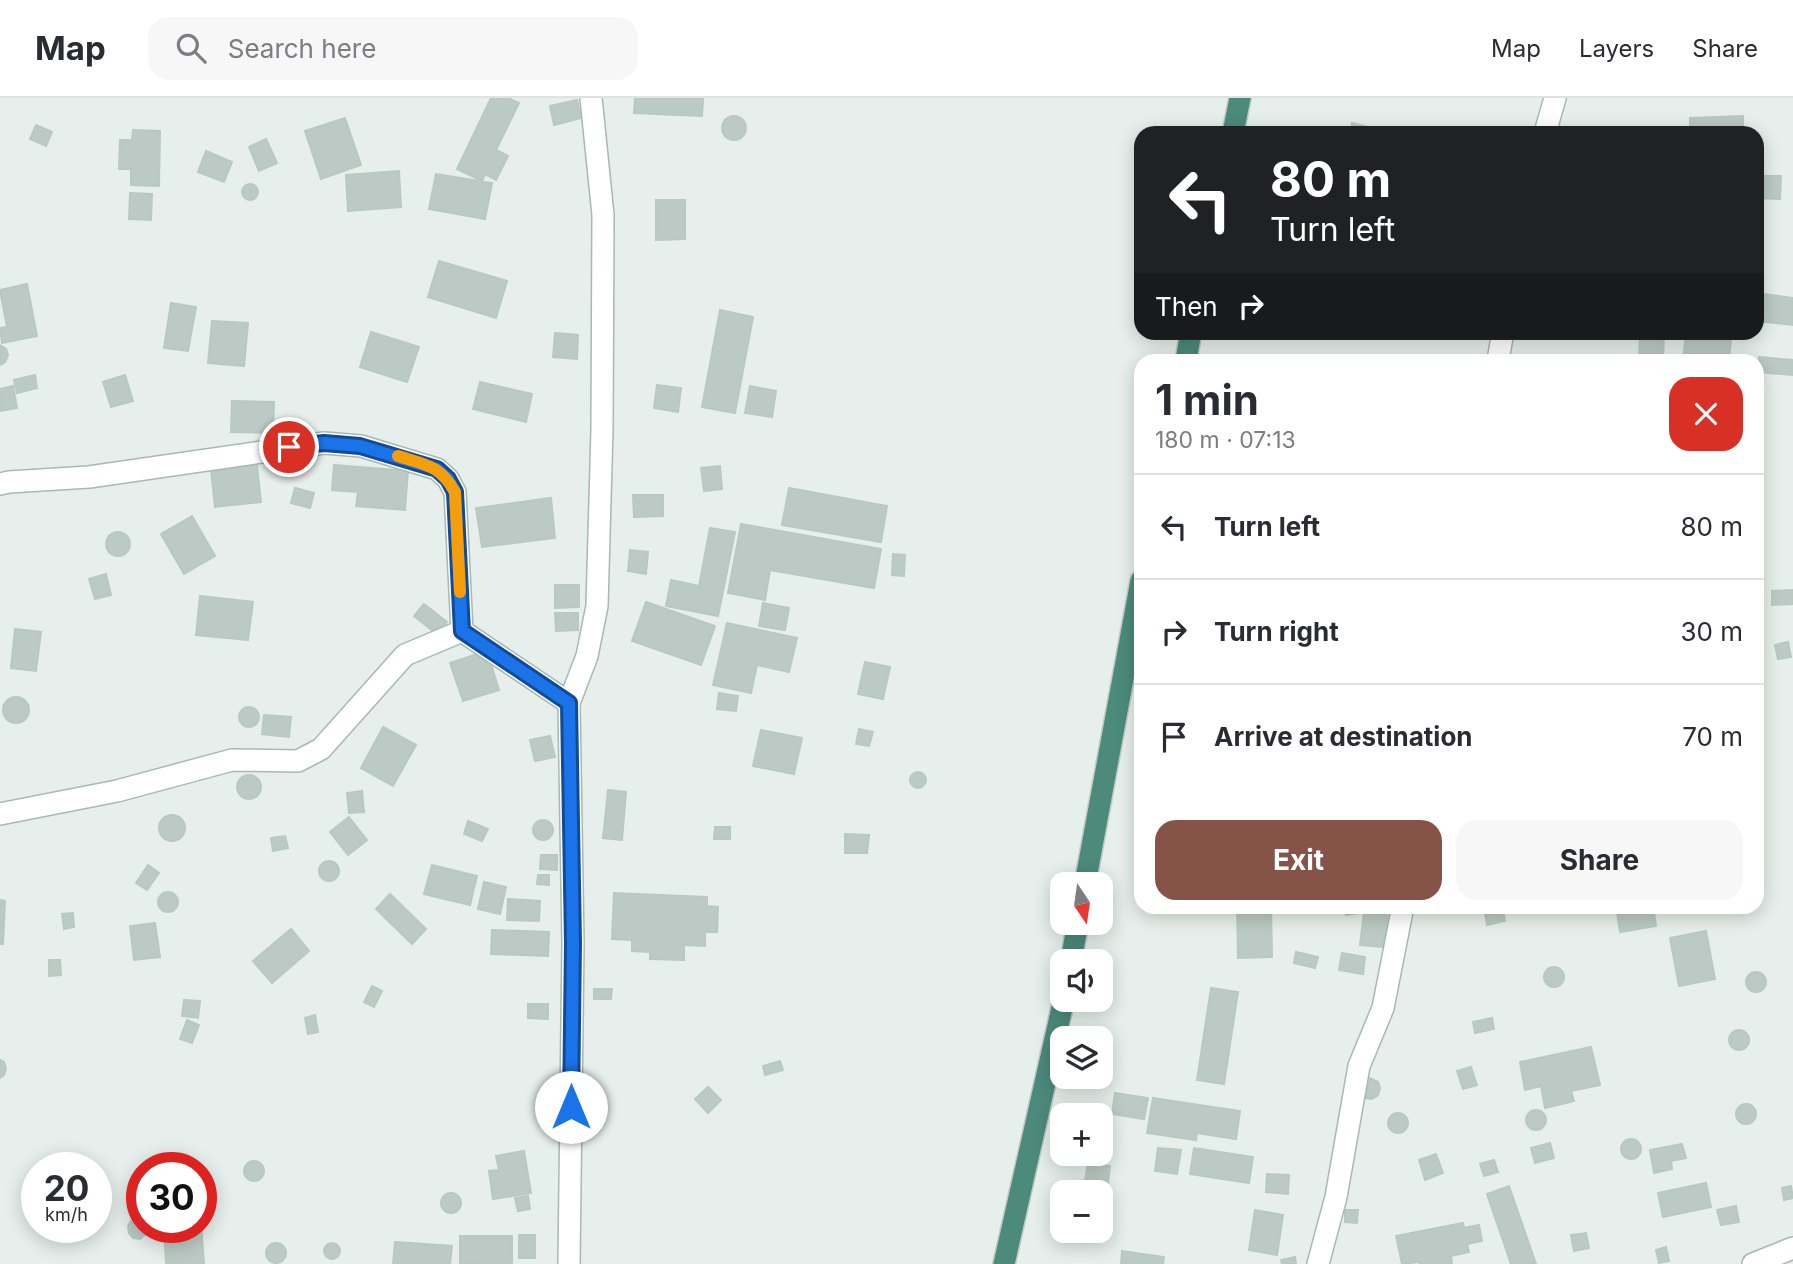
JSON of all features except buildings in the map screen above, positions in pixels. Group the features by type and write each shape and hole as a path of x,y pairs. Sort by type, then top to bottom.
{"highway":[{"path":"1234,126 1240,98"},
{"path":"1086,872 1134,618"},
{"path":"1004,1264 1060,1012"}],"street":[{"path":"569,1264 573,943 569,703 587,656 597,606 602,429 603,215 591,98"},
{"path":"1547,126 1555,98"},
{"path":"0,484 89,477 324,443 360,446 401,457 437,469 448,479 455,492 462,631"},
{"path":"462,631 569,703"},
{"path":"0,814 117,791 232,760 298,761 321,749 405,655 462,631"},
{"path":"1318,1264 1335,1197 1359,1066 1383,1008 1401,914"},
{"path":"1753,1264 1793,1248"}],"slow traffic":[{"path":"398,456 437,469 448,479 455,492 460,592"}],"route":[{"path":"289,447 324,443 360,446 437,469 448,479 455,492 462,631 569,703 573,943 571,1107"}]}
